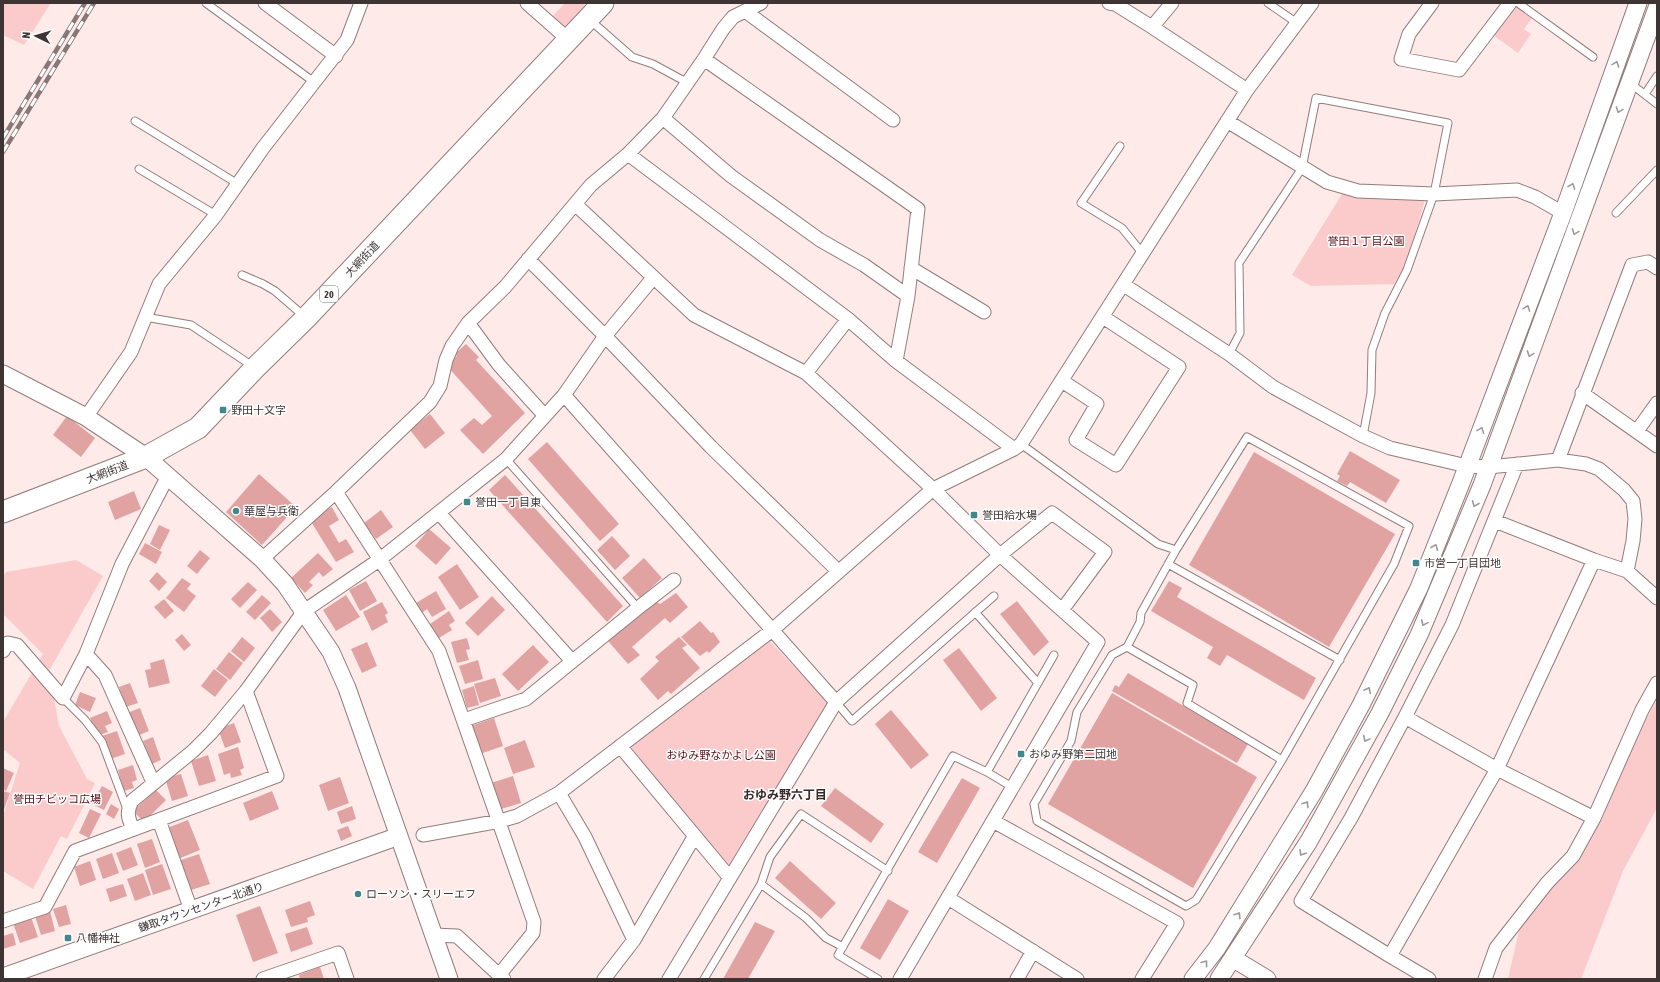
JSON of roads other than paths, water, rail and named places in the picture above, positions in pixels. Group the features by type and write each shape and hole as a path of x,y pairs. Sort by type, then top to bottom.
{"main road":[{"name":"大網街道","path":"3,512 146,457 198,428 255,368 306,318 603,3"}],"street":[{"path":"265,3 336,56"},
{"path":"86,417 131,352 159,284 216,215 263,148 336,56 347,40 361,3"},
{"path":"527,3 569,40"},
{"path":"262,559 336,492 430,402 440,386 446,360 452,346 468,323 505,288 591,185 628,154 663,118 733,17 761,3"},
{"path":"1113,3 1247,90"},
{"path":"1152,27 1172,3"},
{"path":"423,835 500,821 517,816 559,793 771,631 933,489 1017,446 1062,381 1247,90 1312,3"},
{"path":"1432,3 1409,34 1401,59 1459,70 1510,3"},
{"path":"1193,979 1217,948 1306,804 1361,705 1418,588 1467,466 1562,213 1638,3"},
{"path":"1219,979 1309,841 1380,713 1419,635 1453,557 1489,467 1657,8"},
{"path":"745,11 893,120"},
{"path":"704,59 918,209 908,296 896,361"},
{"path":"663,118 737,180 820,240 864,265 908,296"},
{"path":"1227,121 1327,182 1358,191 1434,194 1517,190 1535,197 1562,213"},
{"path":"628,154 848,319 896,361 1017,446"},
{"path":"575,204 694,316 806,373 933,489 1000,555 1098,642 900,979"},
{"path":"528,259 605,336 711,447 838,571"},
{"path":"1558,460 1582,393 1632,265 1648,262 1657,268"},
{"path":"911,268 984,312"},
{"path":"133,829 128,817 127,809 132,801 153,782 193,751 211,733 246,691 304,611 379,560 506,459 564,395 605,336 653,278"},
{"path":"1124,285 1228,354 1273,387 1363,436 1390,448 1467,466 1489,467 1558,460 1586,464 1599,469 1624,490 1633,501 1635,519 1633,542 1627,572"},
{"path":"1062,381 1097,404 1076,440 1116,464 1179,367 1103,317"},
{"path":"806,373 848,319"},
{"path":"468,323 499,365 545,416"},
{"path":"3,374 86,417 146,457 262,559 285,584 331,652 347,688 449,979"},
{"path":"1582,393 1657,446"},
{"path":"564,395 771,631 836,702"},
{"path":"1637,431 1657,403"},
{"path":"1429,979 1301,901 1350,818 1452,625 1517,464"},
{"path":"3,651 8,643 17,645 63,698 86,654 122,564 168,476"},
{"path":"336,492 439,651 500,821 534,922 533,933 502,977 457,936 434,936"},
{"path":"439,512 572,661"},
{"path":"670,979 836,702 1000,555 1052,513 1105,552 1062,610"},
{"path":"1495,521 1627,572 1657,598"},
{"path":"1390,956 1498,769 1594,560"},
{"path":"464,720 526,699 674,580"},
{"path":"86,654 105,675 153,782"},
{"path":"1485,979 1496,948 1547,883 1573,856 1594,818 1642,710 1657,683"},
{"path":"3,921 45,908 75,851 277,776 246,691"},
{"path":"1405,716 1498,769 1594,818"},
{"path":"620,746 694,837 730,878"},
{"path":"559,793 585,837 634,940"},
{"path":"159,820 191,910"},
{"path":"993,820 1177,923 1142,979"},
{"name":"鎌取タウンセンター北通り","path":"3,977 399,836"},
{"path":"604,979 634,940 694,837"},
{"path":"948,898 1077,979"},
{"path":"1017,979 1033,951"},
{"path":"263,979 338,953 347,979"},
{"path":"1234,958 1267,979"}],"lane":[{"path":"206,3 314,82"},
{"path":"1268,3 1297,23"},
{"path":"1518,3 1593,57"},
{"path":"588,19 632,58 653,64 688,83"},
{"path":"1645,94 1657,76"},
{"path":"1629,83 1657,104"},
{"path":"1228,354 1240,333 1239,263 1302,168 1316,98 1448,123 1434,194 1407,270 1385,314 1372,350 1371,393 1363,436"},
{"path":"135,121 238,184"},
{"path":"1120,146 1081,203 1122,228 1143,254"},
{"path":"139,169 216,215"},
{"path":"1616,212 1657,170"},
{"path":"242,275 275,291 306,318"},
{"path":"145,317 192,325 255,368"},
{"path":"1247,437 1408,526 1394,564 1282,760 1196,900 1186,906 1037,821 1034,804 1071,741 1077,712 1112,655 1127,647 1140,622 1141,613 1176,550 1247,437"},
{"path":"1017,446 1158,544 1176,550"},
{"path":"506,459 638,608"},
{"path":"1168,564 1340,660"},
{"path":"836,702 852,721 994,596"},
{"path":"975,612 1038,683"},
{"path":"1127,647 1193,686 1188,704 1282,760"},
{"path":"987,772 1054,655"},
{"path":"63,698 85,720 102,742 127,809"},
{"path":"878,979 838,955 888,871 953,756 987,772 1012,787"},
{"path":"704,979 761,884 770,857 801,814 888,871"},
{"path":"761,884 806,918 826,938 843,947"}],"railway":[{"path":"3,138 85,3"},
{"path":"3,152 94,3"}],"place":[{"name":"野田十文字","path":"223,410"},
{"name":"誉田一丁目東","path":"467,502"},
{"name":"華屋与兵衛","path":"236,511"},
{"name":"誉田給水場","path":"974,515"},
{"name":"市営一丁目団地","path":"1416,563"},
{"name":"おゆみ野第二団地","path":"1021,754"},
{"name":"ローソン・スリーエフ","path":"358,894"},
{"name":"八幡神社","path":"68,938"}],"district":[{"name":"おゆみ野六丁目","path":"785,795"}],"park label":[{"name":"誉田１丁目公園","path":"1366,241"},
{"name":"おゆみ野なかよし公園","path":"721,755"},
{"name":"誉田チビッコ広場","path":"57,799"}]}
